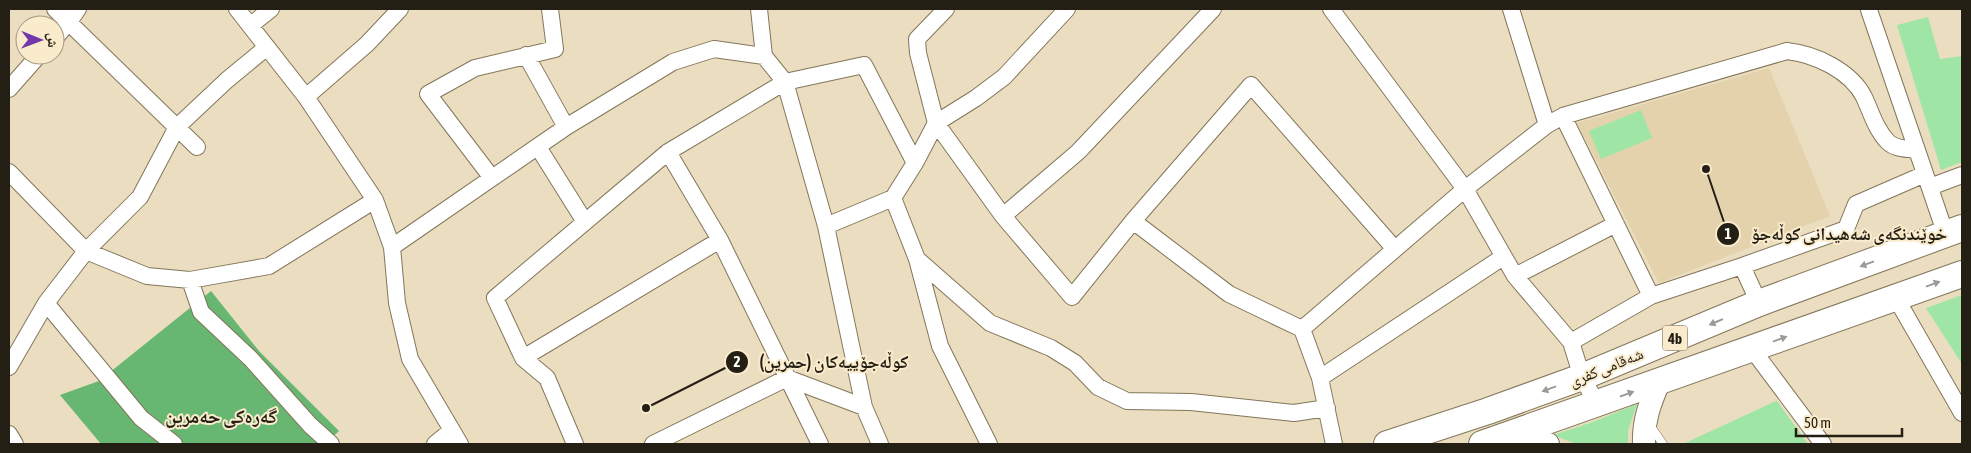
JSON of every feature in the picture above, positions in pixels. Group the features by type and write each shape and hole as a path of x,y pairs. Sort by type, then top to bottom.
{"highway":[{"name":"شەقامی کفری","path":"1387,444 1582,377 1759,303 1954,231"},
{"name":"شەقامی کفری","path":"1492,440 1962,274"}],"main road":[{"path":"1644,444 1645,419 1649,403 1659,382"},
{"path":"1492,440 1529,438 1548,444"}],"street":[{"path":"55,9 74,15 197,147"},
{"path":"237,9 306,97 376,200 392,247 397,303 410,359 456,437 435,444"},
{"path":"251,25 271,9"},
{"path":"306,97 367,44 400,9"},
{"path":"492,178 428,94 475,68 555,49 550,9"},
{"path":"759,9 764,56 785,82 826,226 864,407 880,444"},
{"path":"946,9 917,39 918,53 936,123 1003,216 1072,297 1133,222 1251,85 1394,248"},
{"path":"826,226 893,198 915,163 936,123 983,94 1004,77 1065,9"},
{"path":"1003,216 1078,152 1213,9"},
{"path":"1331,9 1464,189 1514,276 1570,342 1582,377 1597,404"},
{"path":"1511,9 1547,125"},
{"path":"1869,10 1928,180 1954,231"},
{"path":"65,26 74,15"},
{"path":"9,367 46,304 86,251 140,196 177,127 227,80 267,47"},
{"path":"392,247 566,127 673,62 714,49 764,56"},
{"path":"1302,329 1464,189 1547,125 1563,116 1787,51 1810,56 1847,76 1863,96 1880,133 1888,142 1896,147 1917,150"},
{"path":"526,55 566,127"},
{"path":"9,89 30,65"},
{"path":"575,444 547,378 524,358 495,298 668,152 785,82 864,65 915,163"},
{"path":"1563,116 1651,296"},
{"path":"538,147 585,222"},
{"path":"668,152 720,240 820,444"},
{"path":"9,172 86,251 147,276 190,280 269,266 376,200"},
{"path":"1570,342 1651,296 1846,229 1856,204 1928,180 1962,176"},
{"path":"893,198 917,259 940,346 989,444"},
{"path":"1133,222 1229,294 1302,329 1320,378 1334,444"},
{"path":"1514,276 1616,224"},
{"path":"524,358 720,240"},
{"path":"1320,378 1502,257"},
{"path":"917,259 990,322 1051,348 1075,363 1098,387 1127,402 1191,402 1294,413 1327,408"},
{"path":"1742,266 1759,303"},
{"path":"190,280 200,312 251,359 310,425 331,444"},
{"path":"1896,298 1962,413"},
{"path":"46,304 141,418 174,444"},
{"path":"1752,349 1823,444"},
{"path":"653,444 787,378 864,407"}],"lane":[{"path":"1645,419 1663,444"}],"shaded area":[{"path":"1769,68 1830,216 1659,283 1577,123"}],"green space":[{"path":"1928,17 1940,59 1962,56 1962,162 1941,170 1897,25"},
{"path":"1641,110 1652,138 1601,159 1589,131"},
{"path":"211,291 259,351 339,431 325,444 101,444 60,395 99,381"},
{"path":"1962,295 1962,364 1926,308"},
{"path":"1776,401 1808,444 1683,444"},
{"path":"1637,404 1628,431 1628,444 1576,444 1553,435 1590,423"}],"place":[{"name":"خوێندنگەی شەهیدانی کوڵەجۆ","path":"1706,169"},
{"name":"کوڵەجۆییەکان (حمرین)","path":"646,408"}],"district":[{"name":"گەرەکی حەمرین","path":"221,416"}]}
